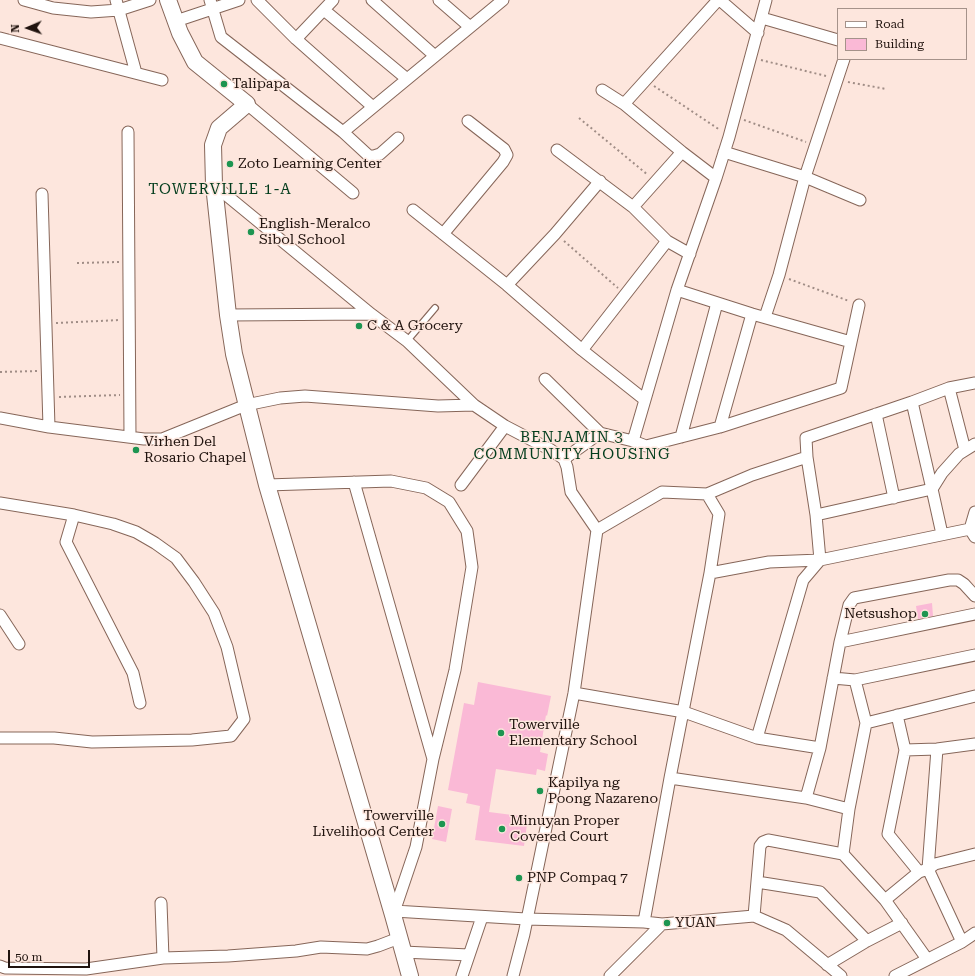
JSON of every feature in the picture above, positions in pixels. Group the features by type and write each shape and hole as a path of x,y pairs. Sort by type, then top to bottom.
{"street":[{"path":"24,0 53,8 91,12 117,5 150,0"},
{"path":"168,0 180,33 194,62 247,104 353,193"},
{"path":"176,21 211,4 239,0"},
{"path":"257,0 296,39 373,107"},
{"path":"296,39 333,0"},
{"path":"372,0 435,56"},
{"path":"440,0 470,27"},
{"path":"343,132 503,0"},
{"path":"624,104 719,0 758,33"},
{"path":"634,441 677,290 716,178 735,117 766,0"},
{"path":"211,4 221,37 343,132 369,156 380,154 398,138"},
{"path":"117,5 136,73"},
{"path":"324,10 407,79"},
{"path":"762,18 837,40"},
{"path":"0,38 162,80"},
{"path":"765,317 779,275 806,177 844,60"},
{"path":"602,90 624,104 716,178"},
{"path":"247,104 220,128 213,145 214,185 228,315 234,354 267,485 394,913 410,976"},
{"path":"443,234 503,162 507,155 504,149 468,121"},
{"path":"128,132 130,436"},
{"path":"557,150 633,207 668,241 690,254"},
{"path":"633,207 655,180 682,152"},
{"path":"724,152 806,177 860,200"},
{"path":"507,285 555,234 600,181"},
{"path":"214,185 407,341 474,405 505,426 552,450 564,459 567,467 571,492 597,530 574,693 524,934 513,976"},
{"path":"42,194 48,427"},
{"path":"413,210 507,285 582,350 645,400"},
{"path":"582,350 668,241"},
{"path":"677,290 752,314 851,342"},
{"path":"681,438 717,303"},
{"path":"545,379 600,433 634,441 646,446 681,438 841,388 859,305"},
{"path":"228,315 372,314"},
{"path":"720,427 752,314"},
{"path":"757,738 802,580 820,560 806,438 949,388 975,383"},
{"path":"949,388 965,450"},
{"path":"0,418 48,427 130,436 144,439 162,439 246,404 280,398 305,396 438,406 474,405"},
{"path":"912,402 942,534"},
{"path":"876,414 894,498"},
{"path":"461,485 505,426"},
{"path":"564,459 600,433"},
{"path":"816,515 932,489 942,473 959,454 975,444"},
{"path":"597,530 662,492 707,494 752,475 807,457"},
{"path":"267,485 391,481 426,488 449,502 467,530 472,567 455,670 433,759 416,847 394,913"},
{"path":"354,482 433,759"},
{"path":"644,922 710,572 719,514 707,494"},
{"path":"0,503 74,515 112,524 136,532 176,558 214,613 227,647 244,719 231,736 192,740 92,742 54,738 0,738"},
{"path":"710,572 769,562 820,560 942,534 972,533 975,512"},
{"path":"74,515 66,542 133,673 140,703"},
{"path":"806,798 820,748 840,642 849,604 854,598 949,580 958,580 975,596"},
{"path":"840,642 975,614"},
{"path":"0,615 19,644"},
{"path":"833,678 855,680 975,656"},
{"path":"843,854 849,809 866,723 855,680"},
{"path":"574,693 684,712 757,738 820,748"},
{"path":"866,723 975,696"},
{"path":"897,715 905,750 888,834 924,870 962,942"},
{"path":"905,750 937,749 975,744"},
{"path":"924,870 937,749"},
{"path":"670,778 806,798 849,809"},
{"path":"754,916 760,846 763,842 768,840 843,854 885,900 927,959"},
{"path":"885,900 924,870 935,864 975,854"},
{"path":"757,882 820,892 867,941"},
{"path":"161,903 163,958"},
{"path":"394,913 526,919 644,922 662,924 754,916 786,930 841,976"},
{"path":"462,976 482,917"},
{"path":"827,965 867,941 902,923"},
{"path":"610,976 662,924"},
{"path":"896,976 962,942 975,933"},
{"path":"0,966 5,968 86,969 163,958 228,956 296,951 321,947 367,949 378,946 401,945 469,955"}],"lane":[{"path":"407,341 435,308"}],"path":[{"path":"752,57 837,79 886,89"},
{"path":"645,80 729,136"},
{"path":"735,117 816,146"},
{"path":"579,118 655,180"},
{"path":"555,234 625,294"},
{"path":"77,263 128,262"},
{"path":"779,275 859,305"},
{"path":"46,324 129,319"},
{"path":"0,372 47,371"},
{"path":"48,397 129,395"}],"building":[{"name":"Netsushop","path":"932,603 933,616 918,619 916,606"},
{"name":"Towerville Elementary School","path":"478,682 551,696 547,716 546,715 540,752 548,754 545,771 537,769 536,775 496,769 489,812 528,817 524,846 475,840 480,806 466,803 468,794 448,790 464,703 474,705"},
{"name":"Towerville Livelihood Center","path":"438,806 452,809 446,842 432,839"}],"place":[{"name":"Talipapa","path":"224,84"},
{"name":"Zoto Learning Center","path":"230,164"},
{"name":"English-Meralco Sibol School","path":"251,232"},
{"name":"C & A Grocery","path":"359,326"},
{"name":"Virhen Del Rosario Chapel","path":"136,450"},
{"name":"Netsushop","path":"925,614"},
{"name":"Towerville Elementary School","path":"501,733"},
{"name":"Kapilya ng Poong Nazareno","path":"540,791"},
{"name":"Towerville Livelihood Center","path":"442,824"},
{"name":"Minuyan Proper Covered Court","path":"502,829"},
{"name":"PNP Compaq 7","path":"519,878"},
{"name":"YUAN","path":"667,923"}],"district":[{"name":"TOWERVILLE 1-A","path":"220,190"},
{"name":"BENJAMIN 3 COMMUNITY HOUSING","path":"572,446"}]}
